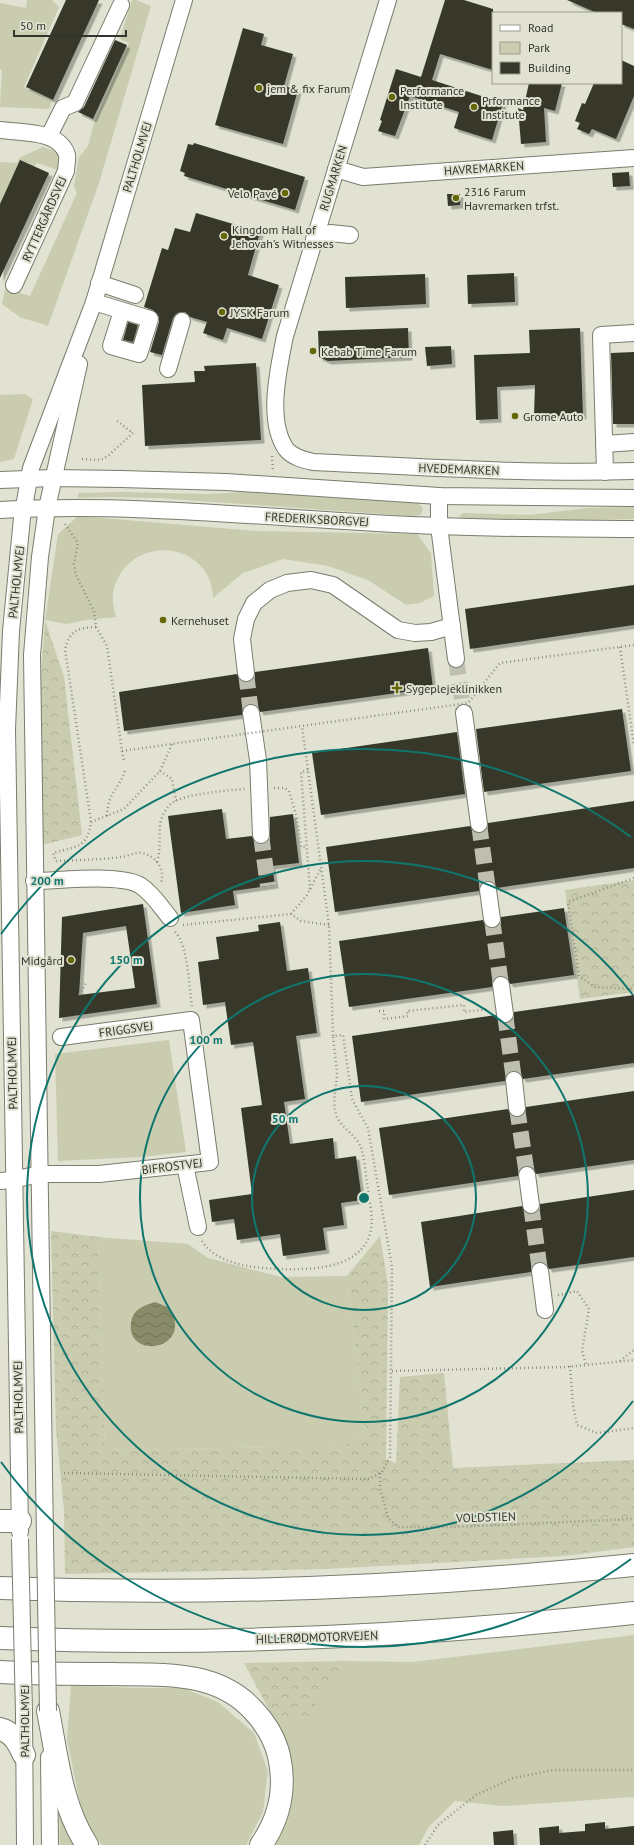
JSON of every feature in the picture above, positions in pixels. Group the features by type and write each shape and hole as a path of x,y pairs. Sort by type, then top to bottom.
{"highway":[{"path":"0,1588 77,1591 306,1589 428,1583 547,1574 634,1565"},
{"name":"HILLERØDMOTORVEJEN","path":"0,1638 79,1641 307,1639 438,1632 634,1614"},
{"path":"0,1672 169,1675 202,1680 218,1685 232,1693 247,1704 264,1724 272,1737 279,1757 282,1785 281,1798 275,1820 261,1845"},
{"path":"48,1711 61,1782 75,1822 87,1845"},
{"path":"0,1729 11,1735 24,1755"}],"street":[{"name":"PALTHOLMVEJ","path":"50,1845 32,779 32,655 40,557 47,508 92,308 184,0"},
{"name":"RUGMARKEN","path":"286,450 279,436 276,418 276,379 285,336 388,0"},
{"path":"0,130 49,136 63,108 75,103 121,5"},
{"name":"RYTTERGÅRDSVEJ","path":"14,285 66,170 67,155 61,143 49,136"},
{"name":"HAVREMARKEN","path":"336,169 363,177 634,158"},
{"path":"314,239 330,233 350,235"},
{"path":"99,283 135,295"},
{"name":"PALTHOLMVEJ","path":"25,1845 24,1714 13,1527 7,1181 4,780 7,694 11,631 23,509 29,478 34,461 92,308"},
{"path":"92,308 122,311"},
{"path":"168,368 182,321"},
{"path":"605,472 602,335 634,333"},
{"path":"604,444 634,442"},
{"name":"HVEDEMARKEN","path":"286,450 299,458 313,462 467,470 634,471"},
{"path":"0,480 53,478 226,482 439,496 634,498"},
{"path":"439,496 439,526 456,659"},
{"name":"FREDERIKSBORGVEJ","path":"0,510 47,508 149,509 439,526 634,529"},
{"path":"246,673 242,639 246,619 254,603 270,590 287,583 311,580 333,585 398,630 415,633 431,632 452,626"},
{"path":"251,713 258,760 261,835"},
{"path":"464,713 479,824"},
{"path":"4,780 32,779"},
{"path":"34,881 130,880 141,886 153,896 170,918"},
{"path":"488,890 492,919"},
{"path":"501,985 505,1014"},
{"name":"BIFROSTVEJ","path":"7,1181 39,1174 99,1174 210,1162 191,1020"},
{"name":"FRIGGSVEJ","path":"61,1037 191,1020"},
{"path":"514,1080 518,1108"},
{"path":"185,1165 198,1226"},
{"path":"527,1175 531,1205"},
{"path":"540,1271 544,1304"},
{"path":"13,1527 45,1521"}],"path":[{"path":"82,458 101,460 109,455 133,433 117,422"},
{"path":"65,520 65,525 78,543 74,564 76,575 94,611 96,627 107,646 124,761"},
{"path":"53,853 83,844 89,836 91,822 65,648 68,638 75,631 82,628 96,627"},
{"path":"122,750 468,703 500,663 634,645"},
{"path":"620,647 634,746"},
{"path":"198,1226 202,1241 210,1252 236,1263 262,1268 291,1269 338,1264 352,1258 363,1248 370,1234 372,1220 361,1146 338,1118 333,1096 337,1073 333,1036 329,925 319,842 302,726"},
{"path":"91,822 124,809 160,771 172,744"},
{"path":"107,816 110,795 123,776 125,770"},
{"path":"308,770 301,772 310,890"},
{"path":"160,771 172,779 176,801"},
{"path":"157,862 161,848 160,824 163,815 172,803 225,790 286,788 298,818 301,847 306,847"},
{"path":"291,914 310,890 321,868"},
{"path":"634,878 568,902 579,976 595,987 634,989"},
{"path":"191,1020 192,1005 185,958 180,936 168,926 170,918 184,925 291,914 301,921 329,925"},
{"path":"79,995 86,984"},
{"path":"379,1011 384,1011 384,1018 408,1016 407,1011 464,1005 464,1012 490,1008"},
{"path":"64,1473 369,1479 380,1473 390,1458 392,1267 368,1128 352,1099 343,1035 333,1036"},
{"path":"544,1304 577,1291 582,1298 589,1309 582,1351 586,1365"},
{"path":"619,1362 634,1350"},
{"path":"392,1371 570,1366 634,1360"},
{"path":"570,1366 573,1405 577,1425 597,1433 634,1428"},
{"name":"VOLDSTIEN","path":"380,1473 380,1488 388,1518 398,1527 466,1526 634,1519"},
{"path":"425,1845 438,1825 476,1795 513,1778 554,1770 634,1770"}],"green space":[{"path":"27,0 52,0 59,7 24,87 52,101 49,109 0,107 2,70 0,69 0,3 26,8"},
{"path":"132,0 136,0 151,6 99,183 48,326 20,317 2,304 5,289 30,296 77,193 74,186 79,157 88,146 94,123 129,43 120,39"},
{"path":"43,147 58,152 61,171 37,163 0,214 0,162 17,163 19,158"},
{"path":"25,394 33,399 14,459 0,462 0,395"},
{"path":"122,492 206,494 248,492 417,503 423,509 420,515 411,516 158,498 78,498 78,493"},
{"path":"634,507 634,519 573,520 461,518 459,516 463,513 530,515 587,508"},
{"path":"78,516 256,531 417,534 431,553 434,596 420,603 406,605 368,580 328,566 283,559 243,573 213,598 210,580 201,566 189,557 174,551 158,551 142,555 129,564 118,578 114,587 113,596 113,606 116,617 86,620 67,624 45,620 58,534"},
{"path":"45,620 64,677 82,835 42,845 39,704"},
{"path":"634,880 634,992 580,999 565,890"},
{"path":"169,1040 186,1152 141,1157 58,1161 55,1054"},
{"path":"51,1231 98,1237 105,1450 343,1446 365,1432 347,1276 380,1236 388,1285 386,1459 396,1463 400,1377 444,1373 453,1468 634,1460 634,1547 564,1556 326,1569 65,1574 64,1510 56,1430"},
{"path":"98,1237 188,1244 208,1258 281,1277 347,1276 365,1432 343,1446 287,1449 285,1447 105,1450"},
{"path":"634,1635 634,1797 503,1806 455,1801 428,1828 419,1845 269,1845 289,1810 289,1761 273,1717 308,1715 346,1661 413,1662"},
{"path":"346,1661 308,1716 273,1717 244,1663"},
{"path":"71,1685 134,1688 183,1688 218,1702 254,1733 268,1771 263,1812 246,1845 102,1845 83,1819 67,1739"},
{"path":"59,1803 80,1845 60,1845"}],"water":[{"path":"155,1302 170,1308 175,1323 173,1334 167,1341 158,1346 147,1346 138,1342 132,1335 131,1323 136,1311"}],"building":[{"path":"66,0 99,0 53,100 26,87"},
{"path":"445,0 464,0 493,9 492,70 440,54 432,80 503,103 492,140 454,128 459,112 410,96 395,136 378,131 396,69 421,77"},
{"path":"567,0 634,0 634,29 622,24 622,12 595,12"},
{"name":"jem & fix Farum","path":"243,28 264,34 261,45 293,54 284,86 298,90 283,144 215,125"},
{"path":"115,40 127,45 93,119 78,112 84,107"},
{"path":"622,60 634,66 634,96 616,139 592,129 589,134 577,129 580,123 575,121 582,103 585,104 594,84 622,84"},
{"path":"529,84 562,84 555,111 544,108 546,142 521,144 518,108 523,110"},
{"path":"194,143 305,177 295,210 184,176 185,173 180,171 188,144 193,145"},
{"path":"20,160 49,173 0,278 0,204"},
{"path":"629,172 630,186 613,187 612,173"},
{"name":"2316 Farum Havremarken trfst.","path":"447,194 460,194 460,205 448,206"},
{"path":"196,213 260,232 248,275 279,285 262,339 227,328 223,340 203,333 207,322 190,317 185,312 180,312 173,318 162,355 150,352 159,322 159,317 153,310 144,307 162,248 168,250 175,228 190,232"},
{"path":"514,273 515,302 468,304 467,275"},
{"path":"425,274 426,304 346,308 345,277"},
{"path":"128,322 138,325 133,342 123,340"},
{"path":"408,328 409,357 328,361 319,357 318,331"},
{"path":"580,328 583,416 534,416 535,385 497,387 498,419 476,420 474,355 530,353 529,330"},
{"path":"451,346 452,364 427,366 425,347"},
{"path":"634,352 634,424 613,424 611,353"},
{"path":"256,363 261,440 145,446 142,385 195,382 194,371 205,371 204,366"},
{"path":"634,585 634,625 470,649 465,609"},
{"path":"428,648 433,688 260,712 258,707 250,704 245,706 242,715 124,731 119,692 237,674 242,682 247,682 255,677 255,672"},
{"path":"622,709 631,771 484,792 476,729"},
{"path":"457,732 465,794 321,815 312,753"},
{"path":"634,801 634,868 497,888 492,881 486,881 479,886 479,891 335,912 326,847 470,826 475,833 481,833 488,828 488,823"},
{"path":"222,809 226,839 252,836 256,843 261,844 266,843 270,839 270,817 293,814 299,863 272,866 275,885 233,891 235,905 181,913 168,816"},
{"name":"Midgård","path":"143,904 157,1004 59,1018 62,917","holes":["126,926 135,988 79,995 83,933"]},
{"path":"564,908 574,975 510,984 505,976 499,976 492,981 492,987 349,1007 339,941 483,920 488,928 494,928 501,923 501,917"},
{"path":"280,922 287,971 308,968 317,1033 296,1036 305,1099 284,1102 290,1144 333,1138 335,1159 356,1156 362,1200 341,1203 344,1225 323,1228 326,1250 283,1256 280,1234 237,1240 234,1219 212,1222 209,1200 252,1194 241,1108 262,1105 253,1042 231,1045 225,1002 203,1005 198,962 219,959 216,937 259,931 258,925"},
{"path":"634,995 634,1063 523,1079 518,1072 513,1071 506,1076 505,1081 361,1102 352,1036 496,1015 501,1023 507,1023 514,1018 514,1012"},
{"path":"634,1091 634,1160 536,1174 531,1166 525,1166 518,1171 518,1176 389,1195 379,1128 508,1109 513,1116 518,1117 525,1112 526,1107"},
{"path":"634,1190 634,1257 549,1269 544,1262 538,1262 531,1267 531,1272 430,1287 421,1222 522,1206 527,1214 533,1214 540,1209 540,1204"},
{"path":"605,1822 605,1829 634,1826 634,1845 540,1845 539,1828 559,1826 559,1833 585,1831 585,1824"},
{"path":"513,1830 514,1845 494,1845 493,1832"}],"tunnel":[{"path":"456,659 464,713"},
{"path":"246,673 251,713"},
{"path":"479,824 488,890"},
{"path":"261,835 268,886"},
{"path":"492,919 501,985"},
{"path":"505,1014 514,1080"},
{"path":"517,1108 527,1175"},
{"path":"531,1205 540,1271"}],"place":[{"name":"jem & fix Farum","path":"259,88"},
{"name":"Performance Institute","path":"392,97"},
{"name":"Prformance Institute","path":"474,107"},
{"name":"Velo Pavé","path":"285,193"},
{"name":"2316 Farum Havremarken trfst.","path":"456,198"},
{"name":"Kingdom Hall of Jehovah's Witnesses","path":"224,236"},
{"name":"JYSK Farum","path":"222,312"},
{"name":"Kebab Time Farum","path":"313,351"},
{"name":"Grome Auto","path":"515,416"},
{"name":"Kernehuset","path":"163,620"},
{"name":"Sygeplejeklinikken","path":"397,688"},
{"name":"Midgård","path":"71,960"}]}
